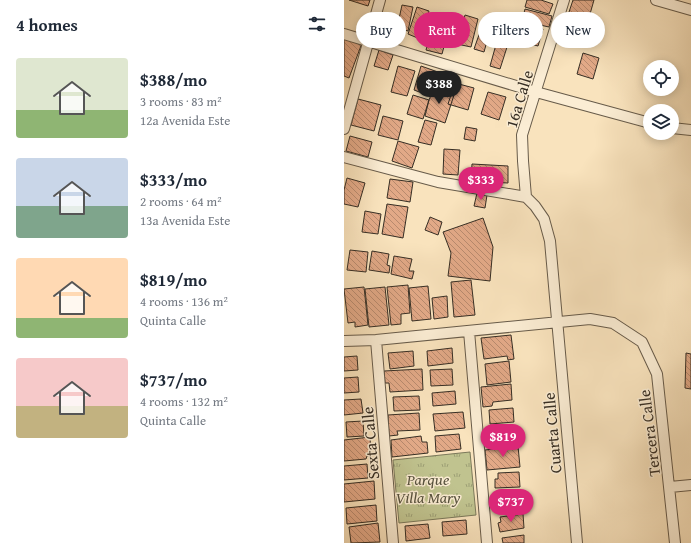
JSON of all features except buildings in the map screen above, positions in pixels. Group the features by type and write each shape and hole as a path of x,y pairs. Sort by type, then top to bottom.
{"street":[{"path":"377,12 380,0"},
{"name":"16a Calle","path":"526,196 522,135 564,0"},
{"path":"656,0 691,10"},
{"path":"344,34 356,38"},
{"path":"344,129 366,48"},
{"path":"388,48 536,92 643,121"},
{"path":"679,129 691,130"},
{"path":"344,157 438,182 526,196 544,219 550,241 557,321"},
{"name":"Tercera Calle","path":"344,341 376,340 557,321 590,319 613,322 642,342 657,374 675,543"},
{"name":"Cuarta Calle","path":"557,321 576,543"},
{"path":"470,331 487,543"},
{"name":"Sexta Calle","path":"376,340 393,543"},
{"path":"670,487 691,485"}],"green space":[{"name":"Parque Villa Mary","path":"470,452 476,515 399,523 393,460"}]}
